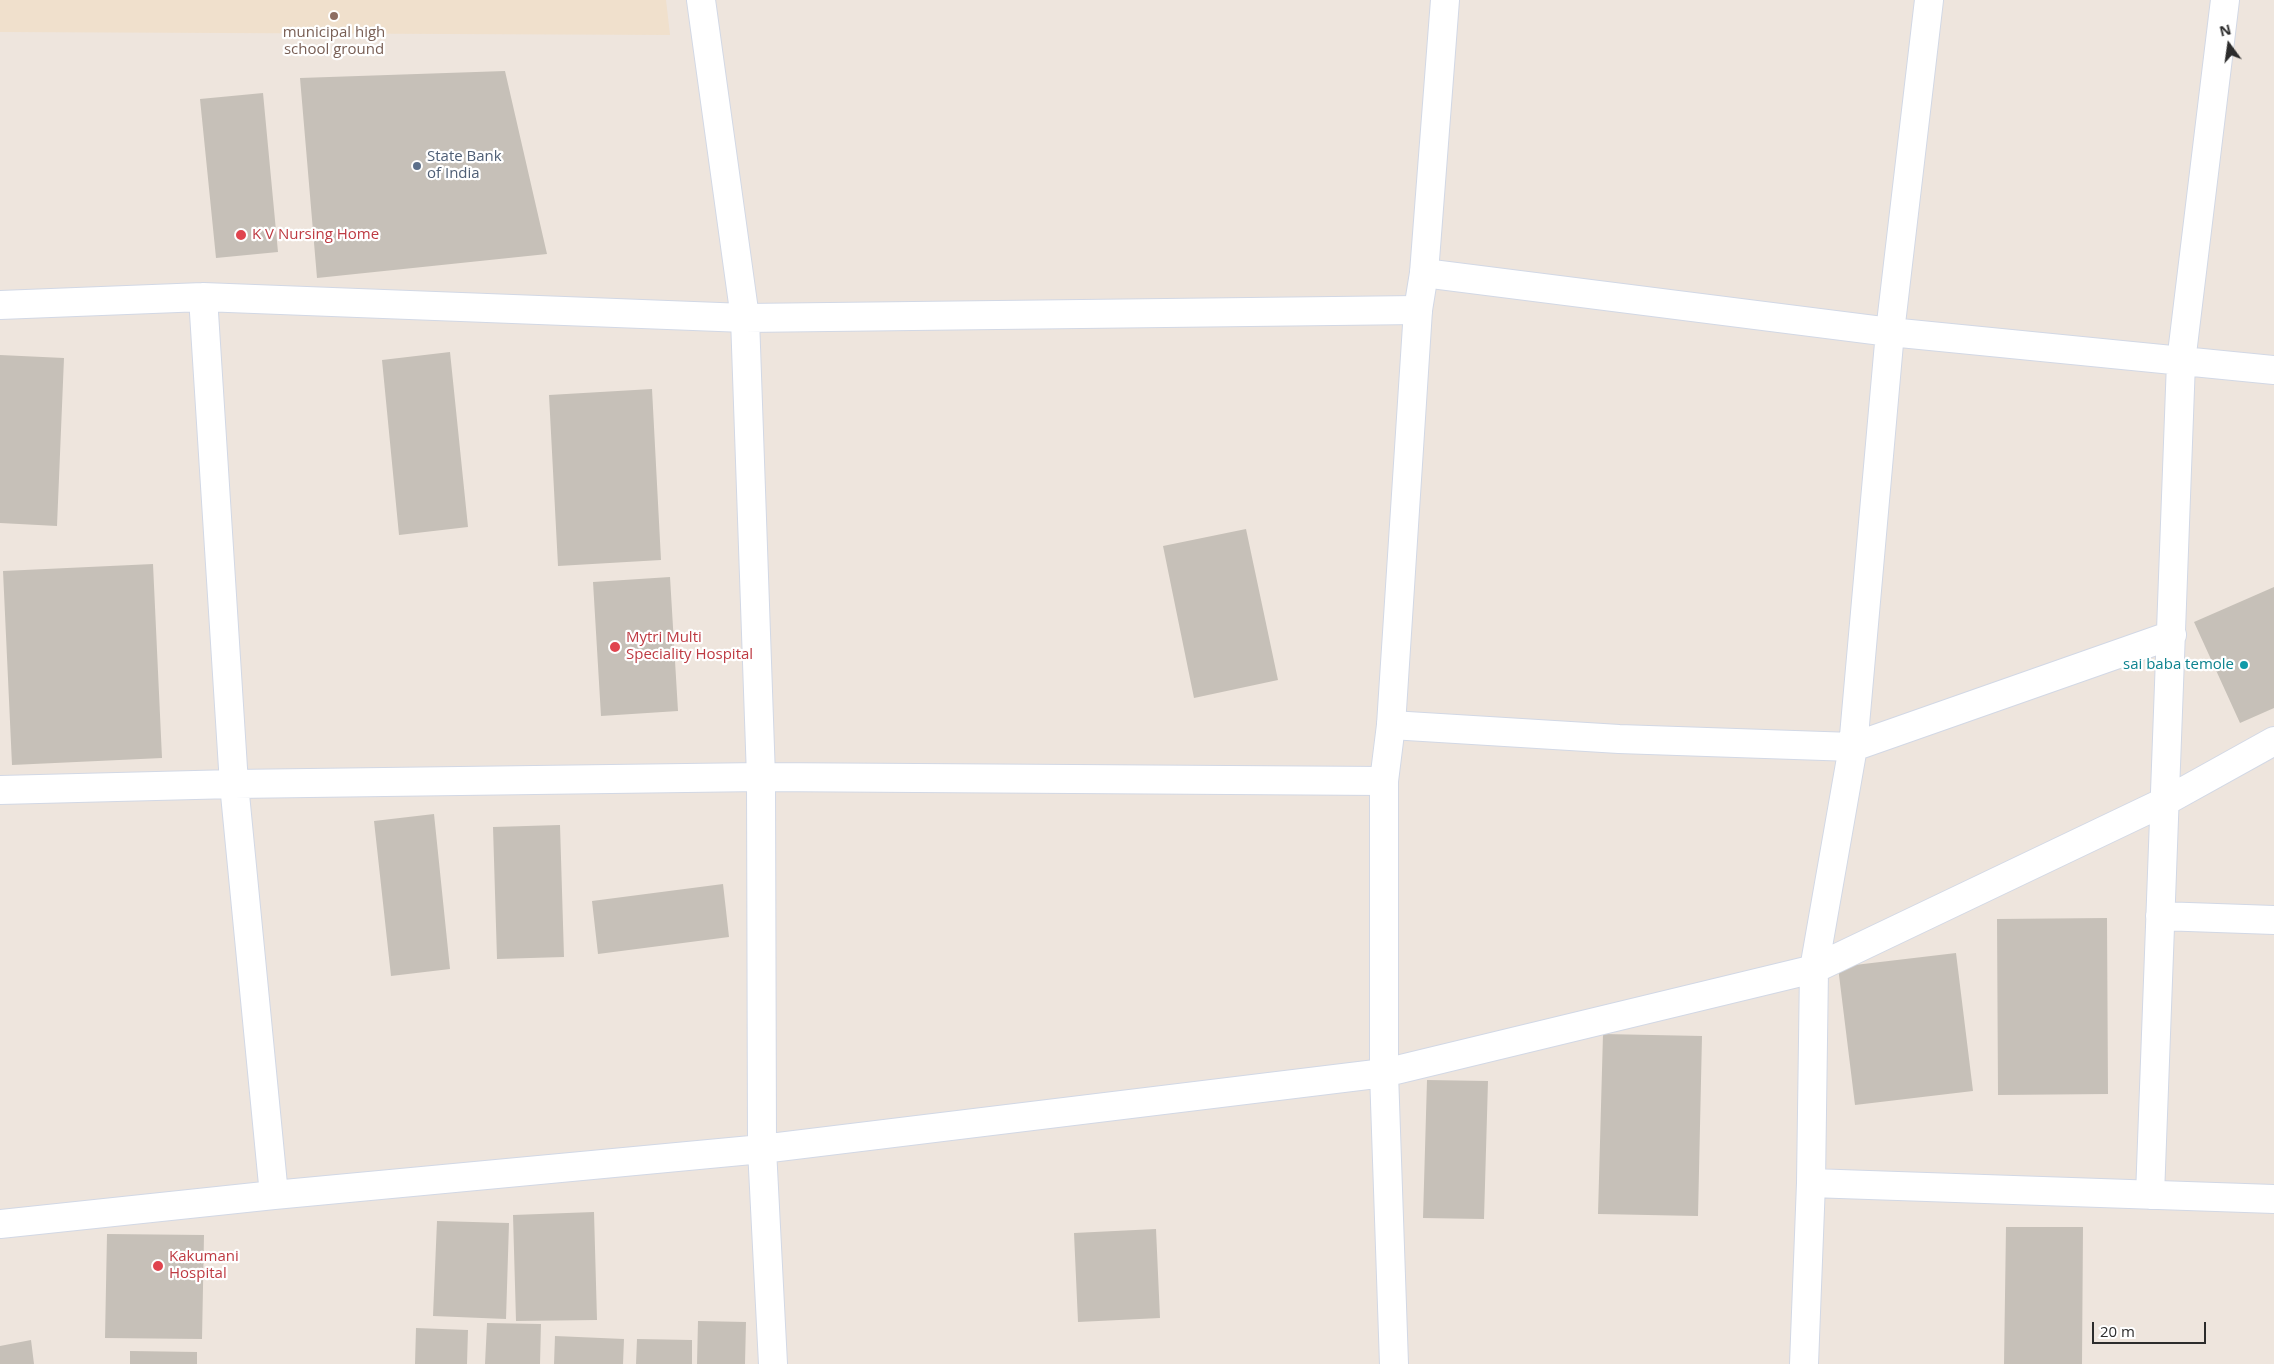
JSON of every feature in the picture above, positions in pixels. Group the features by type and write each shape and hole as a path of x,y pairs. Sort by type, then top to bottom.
{"street":[{"path":"701,0 745,318 761,777 762,1149 773,1364"},
{"path":"1394,1364 1384,1073 1384,781 1390,725 1418,310 1424,273 1445,0"},
{"path":"1804,1364 1811,1182 1814,970 1853,747 1890,332 1929,0"},
{"path":"2150,1194 2181,362 2225,0"},
{"path":"1424,273 1890,332 2274,370"},
{"path":"203,297 234,784 274,1195"},
{"path":"0,305 203,297 745,318 1418,310"},
{"path":"1390,725 1619,739 1853,747 2172,635"},
{"path":"0,1224 274,1195 762,1149 1384,1073 1814,970 2166,801 2274,741"},
{"path":"0,790 234,784 761,777 1384,781"},
{"path":"2160,916 2274,920"},
{"path":"1811,1182 2274,1199"}],"shaded area":[{"name":"municipal high school ground","path":"0,0 666,0 670,35 0,32"}],"building":[{"name":"State Bank of India","path":"505,71 547,254 317,278 300,78"},
{"path":"263,93 278,252 216,258 200,99"},
{"path":"450,352 468,527 399,535 382,360"},
{"path":"0,355 64,358 57,526 0,523"},
{"path":"652,389 661,560 558,566 549,395"},
{"path":"1246,529 1278,680 1194,698 1163,546"},
{"path":"153,564 162,758 12,765 3,571"},
{"path":"670,577 678,711 601,716 593,582"},
{"name":"sai baba temole","path":"2274,587 2274,708 2240,723 2194,622"},
{"path":"434,814 450,969 391,976 374,821"},
{"path":"560,825 564,957 497,959 493,827"},
{"path":"723,884 729,937 598,954 592,901"},
{"path":"2107,918 2108,1094 1998,1095 1997,919"},
{"path":"1956,953 1973,1091 1855,1105 1838,967"},
{"path":"1603,1034 1702,1036 1698,1216 1598,1214"},
{"path":"1427,1080 1488,1081 1484,1219 1423,1218"},
{"path":"594,1212 597,1320 516,1321 513,1215"},
{"path":"437,1221 509,1223 506,1319 433,1316"},
{"path":"2006,1227 2083,1227 2082,1364 2004,1364"},
{"path":"1156,1229 1160,1318 1078,1322 1074,1233"},
{"path":"107,1234 204,1235 202,1339 105,1338"},
{"path":"698,1321 746,1322 745,1364 697,1364"},
{"path":"487,1323 541,1324 540,1364 485,1364"},
{"path":"416,1328 468,1330 467,1364 415,1364"},
{"path":"555,1336 624,1339 623,1364 554,1364"},
{"path":"637,1339 692,1340 692,1364 636,1364"},
{"path":"31,1340 34,1364 0,1364 0,1346"},
{"path":"130,1351 197,1352 197,1364 130,1364"}],"place":[{"name":"municipal high school ground","path":"334,16"},
{"name":"State Bank of India","path":"417,166"},
{"name":"K V Nursing Home","path":"241,235"},
{"name":"Mytri Multi Speciality Hospital","path":"615,647"},
{"name":"sai baba temole","path":"2244,665"},
{"name":"Kakumani Hospital","path":"158,1266"}]}
